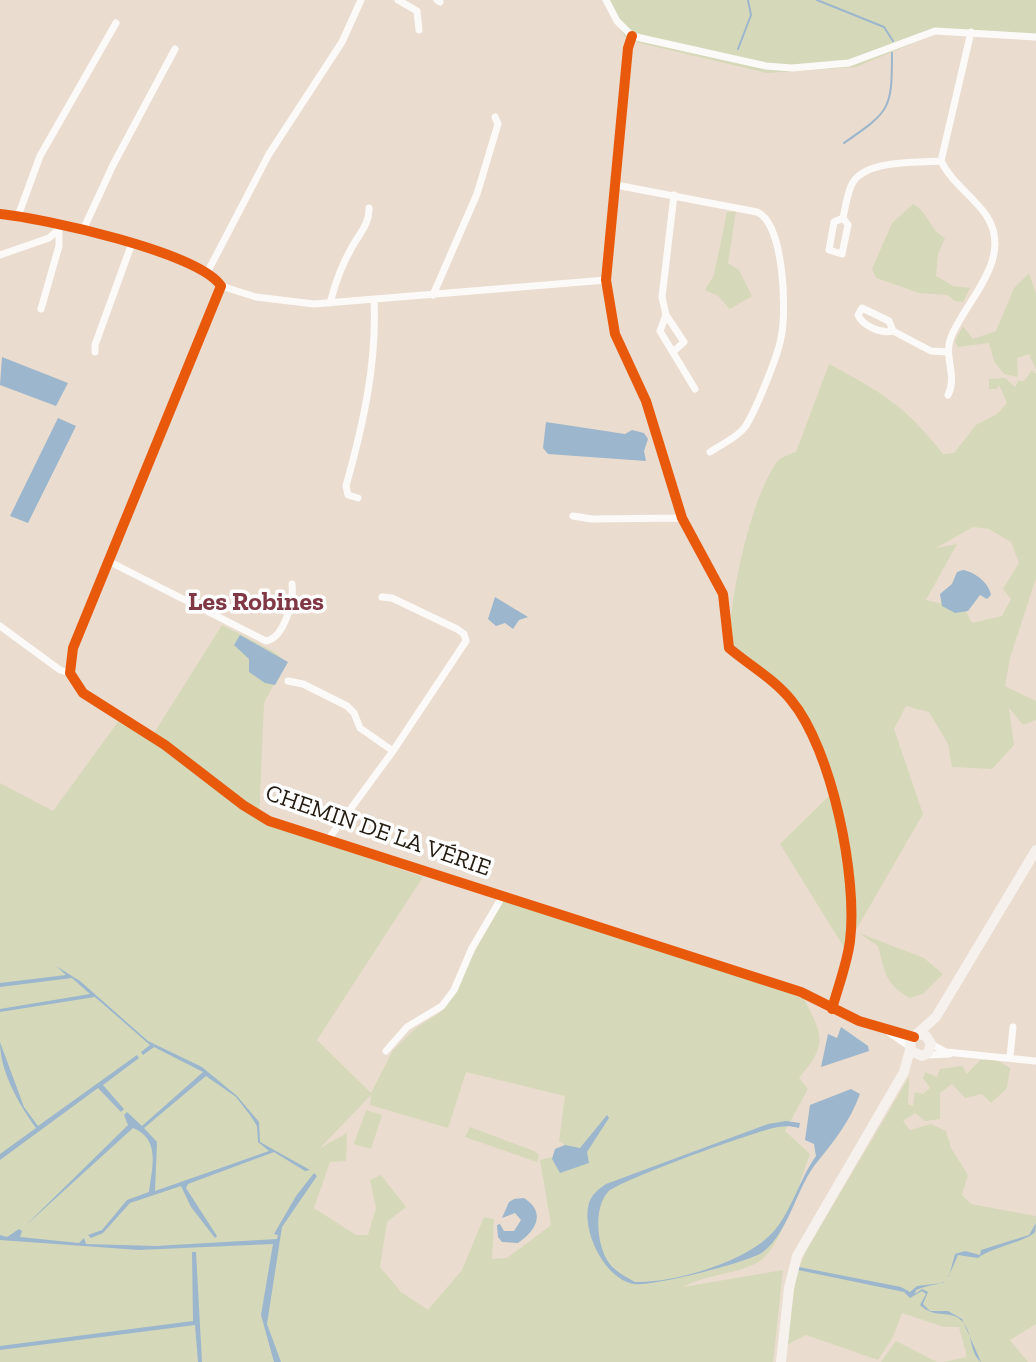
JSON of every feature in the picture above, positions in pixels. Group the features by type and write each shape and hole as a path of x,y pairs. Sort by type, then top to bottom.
{"main road":[{"path":"781,1362 794,1266 804,1241 904,1072 913,1042 936,1017 1036,850"},
{"path":"904,1072 923,1056 931,1043 936,1017"},
{"path":"913,1042 931,1043"},
{"path":"913,1042 923,1056"}],"street":[{"path":"207,273 269,154 342,43 361,0"},
{"path":"398,0 417,11 419,30"},
{"path":"606,0 617,21 632,36 766,66 792,68 849,63 934,30 1036,37"},
{"path":"18,216 40,156 116,23"},
{"path":"941,161 971,32"},
{"path":"632,36 628,48 606,280 615,334 646,401 682,518 723,594 729,648 780,688 805,719 835,801 850,883 851,922 849,943 832,1009"},
{"path":"83,230 113,165 175,49"},
{"path":"433,295 477,194 498,124 495,117"},
{"path":"843,218 834,222 828,250 842,254 848,225 843,218 851,185 859,174 870,169 941,161"},
{"path":"941,161 987,216 994,234 990,270 950,338 947,352 952,386 948,395"},
{"path":"616,185 762,214 772,227 782,277 783,326 777,351 744,428 710,452"},
{"path":"674,195 663,279 666,315 660,331 695,389"},
{"path":"330,303 335,282 370,218 369,208"},
{"path":"0,214 83,230 132,243 207,273 221,286 281,301 330,303 606,280"},
{"path":"0,255 49,238 60,227"},
{"path":"41,309 60,246 60,227"},
{"path":"95,352 95,345 132,243"},
{"path":"70,673 73,649 221,286"},
{"path":"358,498 348,495 346,486 376,340 374,300"},
{"path":"892,331 889,321 862,308 858,315 861,320 882,332 892,331 931,351 947,352"},
{"path":"666,315 684,342 673,352"},
{"path":"573,516 617,519 682,518"},
{"path":"110,562 266,642 275,638 280,631 291,604 292,584"},
{"path":"327,841 393,751 458,654 465,637 457,629 392,598 382,597"},
{"name":"CHEMIN DE LA VÉRIE","path":"0,626 60,670 70,673 83,693 191,763 243,805 269,821 801,992 832,1009 913,1042"},
{"path":"288,681 303,684 347,706 354,713 360,728 393,751"},
{"path":"386,1051 407,1027 442,1006 502,897"},
{"path":"1010,1057 1013,1027"},
{"path":"931,1043 946,1052 1036,1061"},
{"path":"923,1056 958,1053"}],"green space":[{"path":"602,0 1036,0 1036,38 935,34 856,67 767,73 627,40"},
{"path":"913,204 945,238 938,254 936,276 953,286 970,288 963,302 955,301 947,295 919,293 876,278 872,269 892,223"},
{"path":"736,211 728,263 739,270 752,296 730,309 718,296 705,290 714,275 727,212"},
{"path":"1029,273 1036,294 1036,370 1029,354 1017,358 1018,377 1004,374 994,361 989,343 958,347 955,341 963,326 973,339 996,331 1014,288"},
{"path":"829,364 904,411 943,454 954,453 976,425 997,414 1007,403 999,385 997,389 989,389 989,379 1005,378 1015,387 1018,381 1024,381 1032,370 1036,374 1036,578 1010,658 1005,686 1036,701 1036,720 1023,725 1009,708 1014,745 992,769 952,767 948,744 929,712 906,706 894,729 923,814 845,949 780,844 834,791 818,746 805,717 788,691 729,644 733,601 743,550 758,500 777,462 796,452","holes":["973,527 989,529 1011,542 1019,563 1003,589 1011,599 1002,616 972,623 965,609 926,600 957,544 936,548"]},
{"path":"222,625 273,651 286,662 264,703 259,821 423,877 317,1040 371,1093 393,1050 416,1028 441,1012 503,901 757,981 804,999 820,1040 815,1057 799,1078 808,1089 785,1131 810,1154 783,1228 776,1242 760,1261 743,1269 702,1279 683,1287 783,1270 773,1362 0,1362 0,783 53,811 123,715 154,733","holes":["466,1072 565,1096 559,1141 574,1152 540,1160 551,1225 507,1258 492,1259 494,1219 484,1217 462,1270 428,1310 401,1292 380,1267 387,1222 406,1207 381,1175 370,1180 376,1208 368,1235 356,1235 314,1208 330,1162 346,1161 347,1133 320,1148 371,1095 370,1105 448,1128"]},
{"path":"859,933 924,958 943,974 923,994 910,998 895,988 887,977 878,946"},
{"path":"995,1059 1010,1068 1007,1088 991,1103 982,1094 965,1098 952,1084 940,1093 940,1119 925,1121 915,1113 903,1121 910,1130 931,1124 946,1131 951,1148 968,1175 962,1195 971,1204 1036,1216 1036,1324 1010,1340 1028,1362 943,1362 967,1357 959,1327 944,1327 902,1313 893,1337 878,1360 806,1335 787,1345 796,1275 806,1251 909,1077 908,1104 913,1106 915,1092 923,1094 930,1088 923,1078 925,1072 937,1077 940,1069 962,1066 967,1074 980,1060"},
{"path":"366,1110 382,1115 371,1149 354,1144"},
{"path":"470,1127 534,1151 539,1155 537,1162 465,1137"},
{"path":"896,1341 937,1362 881,1362"}],"water":[{"path":"2,357 68,383 56,406 0,385"},
{"path":"58,418 76,426 28,523 10,516"},
{"path":"546,422 625,434 632,430 644,433 648,439 644,451 646,461 548,454 543,448"},
{"path":"963,570 981,579 991,595 987,599 980,595 968,611 955,613 942,606 940,594 952,584 957,572"},
{"path":"495,597 528,617 519,620 513,629 505,623 496,626 488,619"},
{"path":"240,635 288,662 275,685 265,683 249,672 249,659 234,645"},
{"path":"56,966 80,981 148,1041 202,1067 237,1096 259,1122 260,1142 310,1170 305,1171 274,1152 188,1184 186,1188 217,1236 215,1238 191,1207 181,1186 130,1203 103,1233 91,1238 88,1235 102,1230 127,1200 149,1192 153,1164 151,1147 148,1139 133,1128 24,1227 128,1125 124,1115 127,1112 142,1126 203,1072 154,1047 143,1055 141,1052 150,1045 95,997 0,1012 0,1009 90,994 72,978 0,987 0,983 66,975","holes":["206,1076 236,1097 257,1126 258,1142 269,1151 155,1191 157,1142 144,1128"]},
{"path":"841,1027 868,1046 869,1051 821,1067 828,1034 837,1038"},
{"path":"0,1042 24,1107 38,1126 137,1055 139,1058 103,1085 124,1109 121,1112 98,1088 0,1160 0,1154 36,1128 17,1098 7,1076"},
{"path":"851,1089 860,1094 852,1113 810,1172 780,1233 763,1252 721,1267 679,1278 644,1284 623,1280 605,1264 592,1240 587,1214 590,1200 603,1186 768,1124 786,1121 800,1123 799,1128 783,1126 744,1137 636,1178 608,1192 600,1207 599,1237 605,1256 614,1269 635,1282 670,1279 709,1268 729,1261 762,1242 780,1223 816,1156 814,1144 805,1140 810,1105"},
{"path":"607,1115 609,1118 587,1152 589,1163 560,1173 552,1159 555,1149 565,1145 580,1148"},
{"path":"314,1173 317,1176 282,1227 267,1324 281,1362 274,1362 261,1315 273,1244 139,1250 0,1240 0,1235 7,1237 19,1229 22,1231 20,1237 79,1243 84,1238 86,1244 156,1246 277,1239 278,1235 274,1234 296,1196"},
{"path":"524,1198 535,1209 537,1215 534,1227 518,1243 502,1242 498,1237 497,1225 500,1224 504,1231 514,1231 521,1220 515,1213 502,1218 509,1202"},
{"path":"1036,1223 1035,1232 1031,1235 978,1258 958,1255 950,1274 955,1254 965,1251 980,1255 981,1250 1029,1235"},
{"path":"192,1252 196,1252 202,1362 198,1362 195,1325 0,1350 0,1346 193,1321"},
{"path":"799,1267 901,1287 910,1292 917,1286 940,1283 916,1290 915,1294 922,1289 928,1292 923,1304 930,1311 948,1311 962,1319 964,1324 957,1317 932,1312 926,1310 920,1305 926,1294 922,1291 910,1298 904,1292 798,1270"},
{"path":"970,1336 981,1362 977,1358"}],"waterway":[{"path":"738,49 751,15 748,0"},
{"path":"817,0 884,27 893,41"},
{"path":"844,143 871,123 885,107 891,87 892,53"}],"cycle path":[{"path":"632,36 628,48 606,280 615,334 646,401 682,518 723,594 729,648 791,700 806,722 830,781 846,850 851,915 849,950 832,1009"},
{"path":"0,214 49,222 152,249 207,273 221,286 73,648 70,673 83,693 165,745 243,805 269,821 801,992 859,1021 914,1037"}],"district":[{"name":"Les Robines","path":"256,603"}]}
